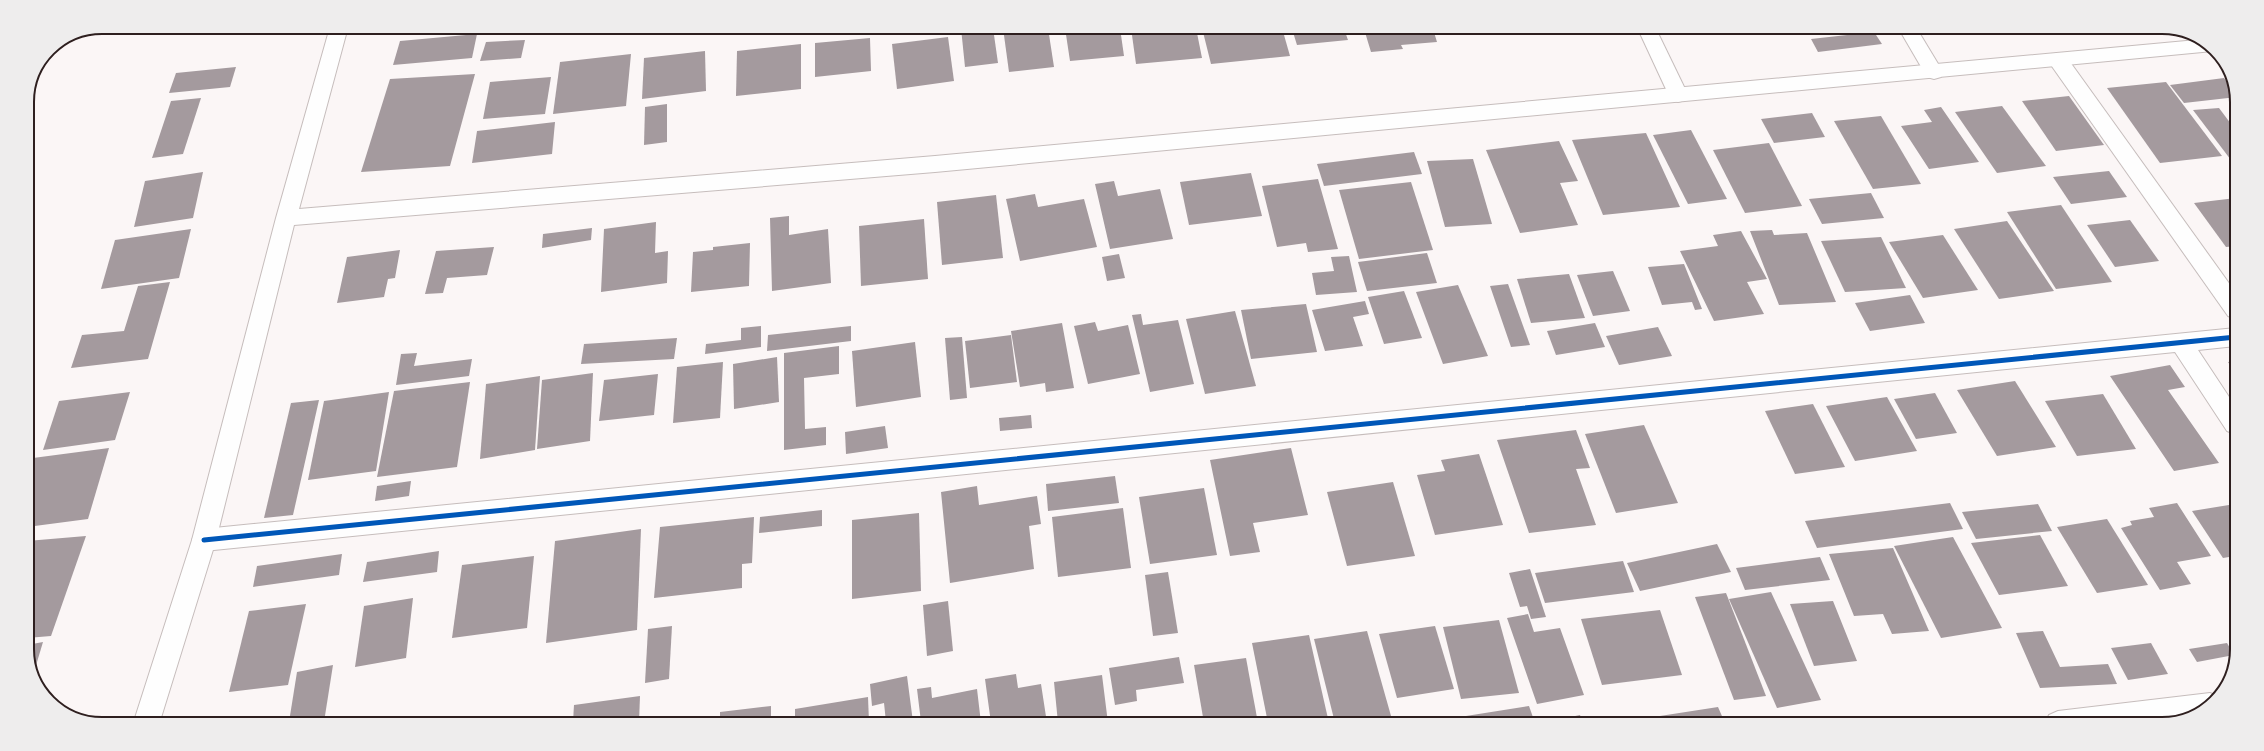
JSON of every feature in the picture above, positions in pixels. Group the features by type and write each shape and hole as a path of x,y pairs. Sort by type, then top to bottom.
{"street":[{"path":"149,717 204,540 286,218 337,34"},
{"path":"1649,34 1678,96"},
{"path":"1911,34 1934,72"},
{"path":"286,218 935,164 2201,47"},
{"path":"2058,60 2230,302"},
{"path":"204,540 2230,338"},
{"path":"2182,343 2230,416"},
{"path":"2117,717 2196,708"}],"building":[{"path":"477,34 472,58 393,65 400,41"},
{"path":"962,34 994,34 998,63 965,67"},
{"path":"1004,34 1049,34 1054,67 1009,72"},
{"path":"1066,34 1121,34 1124,56 1070,61"},
{"path":"1132,34 1197,34 1202,58 1136,64"},
{"path":"1204,34 1284,34 1290,56 1211,64"},
{"path":"1294,34 1346,34 1348,40 1297,45"},
{"path":"1366,34 1435,34 1437,42 1401,45 1403,49 1371,52"},
{"path":"1856,34 1875,34 1882,44 1818,52 1811,39"},
{"path":"948,37 954,81 897,89 892,44"},
{"path":"870,38 871,71 815,77 815,43"},
{"path":"525,40 521,58 480,61 486,42"},
{"path":"801,44 801,89 736,96 737,51"},
{"path":"705,51 706,91 642,99 644,58"},
{"path":"631,54 626,106 553,114 560,62"},
{"path":"236,67 230,87 169,93 176,73"},
{"path":"475,74 450,166 361,172 390,79"},
{"path":"551,77 545,114 483,119 490,82"},
{"path":"2224,78 2229,89 2230,98 2184,103 2170,85"},
{"path":"2166,82 2222,156 2160,163 2107,88"},
{"path":"2069,96 2104,145 2056,151 2022,101"},
{"path":"201,98 183,154 152,158 171,101"},
{"path":"667,104 667,142 644,145 645,107"},
{"path":"2002,106 2046,166 1997,173 1955,112"},
{"path":"1941,107 1979,162 1929,169 1901,126 1932,122 1924,110"},
{"path":"2219,108 2230,123 2230,159 2193,110"},
{"path":"1812,113 1825,137 1774,143 1761,119"},
{"path":"1881,116 1921,184 1873,189 1834,121"},
{"path":"555,122 552,154 472,163 477,131"},
{"path":"1691,130 1727,199 1688,204 1653,135"},
{"path":"1646,133 1680,207 1603,215 1572,140"},
{"path":"1559,141 1578,181 1560,183 1578,225 1520,233 1486,150"},
{"path":"1769,143 1802,206 1745,213 1713,150"},
{"path":"1414,152 1422,174 1324,186 1317,164"},
{"path":"1473,159 1492,224 1445,227 1427,161"},
{"path":"2109,171 2127,197 2071,204 2053,177"},
{"path":"203,172 193,218 134,227 145,181"},
{"path":"1251,173 1262,216 1189,225 1180,182"},
{"path":"1318,179 1338,249 1308,252 1306,243 1277,247 1262,186"},
{"path":"1114,181 1118,196 1160,189 1173,239 1110,249 1095,184"},
{"path":"1411,182 1433,250 1359,259 1339,190"},
{"path":"1871,193 1884,218 1822,224 1809,199"},
{"path":"1035,194 1038,207 1084,199 1097,247 1020,261 1006,199"},
{"path":"996,195 1003,258 942,265 937,202"},
{"path":"2230,199 2230,247 2226,247 2194,203"},
{"path":"2061,205 2112,282 2056,289 2007,212"},
{"path":"789,216 789,235 828,229 831,283 772,291 770,218"},
{"path":"924,219 928,279 861,286 859,226"},
{"path":"2130,220 2159,261 2115,267 2087,225"},
{"path":"2007,221 2054,291 1999,299 1954,229"},
{"path":"656,222 655,253 668,251 667,283 601,292 604,229"},
{"path":"592,228 591,240 542,248 543,234"},
{"path":"191,229 179,278 101,289 115,240"},
{"path":"1772,230 1774,235 1807,233 1836,302 1779,305 1750,231"},
{"path":"1741,231 1767,279 1747,282 1764,314 1714,321 1680,251 1718,246 1713,235"},
{"path":"1943,235 1978,290 1923,298 1889,242"},
{"path":"1881,237 1906,288 1845,292 1821,241"},
{"path":"750,243 749,286 691,292 693,252 713,250 713,247"},
{"path":"494,247 487,275 447,278 443,293 425,294 436,251"},
{"path":"400,250 395,278 388,279 384,297 337,303 347,257"},
{"path":"1427,253 1437,283 1367,291 1358,262"},
{"path":"1119,254 1125,278 1107,281 1102,257"},
{"path":"1349,256 1357,292 1316,295 1312,273 1334,271 1331,257"},
{"path":"1684,264 1702,309 1695,310 1692,302 1662,305 1648,267"},
{"path":"1613,271 1630,311 1593,316 1577,275"},
{"path":"1569,274 1585,318 1531,323 1517,279"},
{"path":"170,282 148,359 71,368 82,335 124,331 138,286"},
{"path":"1508,284 1530,345 1511,347 1490,286"},
{"path":"1458,285 1488,356 1443,364 1416,292"},
{"path":"1404,291 1422,338 1384,344 1368,297"},
{"path":"1910,295 1925,323 1870,331 1855,303"},
{"path":"1365,301 1369,314 1353,317 1363,346 1325,351 1312,310"},
{"path":"1306,304 1317,352 1251,359 1241,310"},
{"path":"1235,311 1256,386 1205,394 1186,319"},
{"path":"1141,314 1143,325 1178,320 1194,384 1150,392 1132,315"},
{"path":"1095,322 1098,331 1128,325 1140,374 1088,384 1074,326"},
{"path":"1062,323 1074,388 1046,392 1045,383 1020,387 1011,331"},
{"path":"1595,323 1605,347 1556,355 1547,331"},
{"path":"761,326 761,347 705,354 706,344 741,340 741,328"},
{"path":"851,326 851,341 767,351 768,335"},
{"path":"1658,327 1672,356 1619,365 1606,336"},
{"path":"1011,335 1017,382 970,388 965,341"},
{"path":"962,337 967,398 950,400 945,338"},
{"path":"677,338 674,359 581,364 584,344"},
{"path":"915,342 921,397 856,407 852,351"},
{"path":"839,346 839,374 804,378 805,429 826,427 826,445 784,450 784,353"},
{"path":"417,353 414,366 472,359 469,376 396,385 401,354"},
{"path":"777,357 779,402 734,409 733,364"},
{"path":"723,362 720,418 673,423 677,367"},
{"path":"2170,365 2185,387 2168,390 2219,463 2174,471 2110,376"},
{"path":"593,373 590,441 537,449 542,380"},
{"path":"658,374 654,415 599,421 604,380"},
{"path":"540,376 535,450 480,459 486,384"},
{"path":"2015,381 2056,447 1997,456 1957,390"},
{"path":"470,382 457,467 377,477 394,391"},
{"path":"130,392 115,440 43,450 59,401"},
{"path":"389,392 376,471 308,480 324,401"},
{"path":"1935,393 1957,433 1916,439 1894,399"},
{"path":"2103,394 2136,449 2077,456 2045,401"},
{"path":"1887,397 1917,451 1855,461 1826,406"},
{"path":"319,400 293,515 264,518 291,403"},
{"path":"1813,404 1845,467 1795,474 1765,411"},
{"path":"1031,415 1032,428 1000,431 999,418"},
{"path":"1644,425 1678,503 1616,513 1585,434"},
{"path":"885,426 888,448 846,454 845,432"},
{"path":"1576,430 1590,468 1576,469 1596,525 1529,533 1497,440"},
{"path":"109,448 88,519 34,526 34,458"},
{"path":"1291,448 1308,515 1253,523 1260,552 1230,556 1210,460"},
{"path":"1479,454 1503,525 1435,535 1417,475 1445,471 1441,460"},
{"path":"1115,476 1119,503 1048,511 1046,484"},
{"path":"411,481 409,496 375,501 377,486"},
{"path":"1393,482 1415,556 1347,566 1327,492"},
{"path":"977,486 979,505 1037,496 1041,524 1029,526 1034,569 950,583 941,492"},
{"path":"1204,488 1217,555 1150,564 1139,497"},
{"path":"1950,503 1963,529 1817,548 1805,521"},
{"path":"2177,503 2211,556 2177,562 2191,584 2160,590 2121,528 2132,525 2130,521 2154,517 2149,508"},
{"path":"2038,504 2052,531 1976,539 1962,512"},
{"path":"2230,505 2230,557 2223,558 2192,511"},
{"path":"1123,508 1131,568 1058,577 1052,517"},
{"path":"822,510 822,526 759,533 760,517"},
{"path":"919,513 921,591 852,599 852,520"},
{"path":"754,517 752,563 742,564 742,588 654,598 660,527"},
{"path":"2107,519 2148,585 2097,593 2057,527"},
{"path":"641,529 637,630 546,643 555,541"},
{"path":"2040,535 2068,586 1999,595 1971,543"},
{"path":"86,536 51,636 34,637 34,540"},
{"path":"1953,537 2002,628 1941,638 1894,546"},
{"path":"1717,544 1731,572 1640,591 1627,563"},
{"path":"1893,548 1929,631 1892,634 1883,614 1854,616 1829,554"},
{"path":"439,551 437,572 363,582 367,562"},
{"path":"342,554 339,575 253,587 257,566"},
{"path":"534,556 527,628 452,638 462,565"},
{"path":"1820,557 1830,580 1745,590 1736,568"},
{"path":"1623,561 1634,592 1545,603 1535,573"},
{"path":"1530,569 1546,617 1531,619 1527,606 1520,607 1509,573"},
{"path":"1168,572 1178,633 1153,636 1145,575"},
{"path":"1771,592 1821,700 1777,708 1729,599"},
{"path":"1726,593 1766,696 1734,700 1695,597"},
{"path":"413,598 406,658 355,667 364,606"},
{"path":"948,601 953,651 927,656 923,605"},
{"path":"1833,601 1857,661 1814,666 1790,604"},
{"path":"306,604 288,685 229,692 249,611"},
{"path":"1660,610 1682,675 1602,685 1581,619"},
{"path":"1528,614 1534,632 1560,628 1584,695 1537,704 1507,618"},
{"path":"1499,620 1519,693 1461,699 1443,627"},
{"path":"672,626 669,679 645,683 648,629"},
{"path":"1435,626 1454,689 1397,698 1379,634"},
{"path":"1367,631 1391,717 1334,717 1314,639"},
{"path":"2043,631 2060,667 2108,664 2117,684 2040,688 2016,633"},
{"path":"1309,635 1328,717 1267,717 1252,643"},
{"path":"43,642 36,665 34,653 34,644"},
{"path":"2151,643 2168,674 2128,680 2111,648"},
{"path":"2227,643 2230,648 2229,656 2197,662 2189,649"},
{"path":"1179,657 1184,683 1136,690 1137,701 1115,705 1109,668"},
{"path":"1246,658 1257,717 1203,717 1194,665"},
{"path":"333,665 325,717 290,717 297,672"},
{"path":"1016,674 1018,688 1041,684 1046,717 990,717 985,679"},
{"path":"1102,675 1107,717 1057,717 1054,682"},
{"path":"907,676 912,717 885,717 884,703 872,706 870,684"},
{"path":"931,687 932,698 977,689 980,717 920,717 917,689"},
{"path":"640,696 639,717 573,717 574,705"},
{"path":"868,697 869,717 795,717 795,709"},
{"path":"771,706 771,717 720,717 720,712"},
{"path":"1529,706 1533,717 1466,717"},
{"path":"1718,707 1722,717 1653,717"},
{"path":"1580,715 1581,717 1570,717"}],"cycle path":[{"path":"204,540 2230,338"}]}
